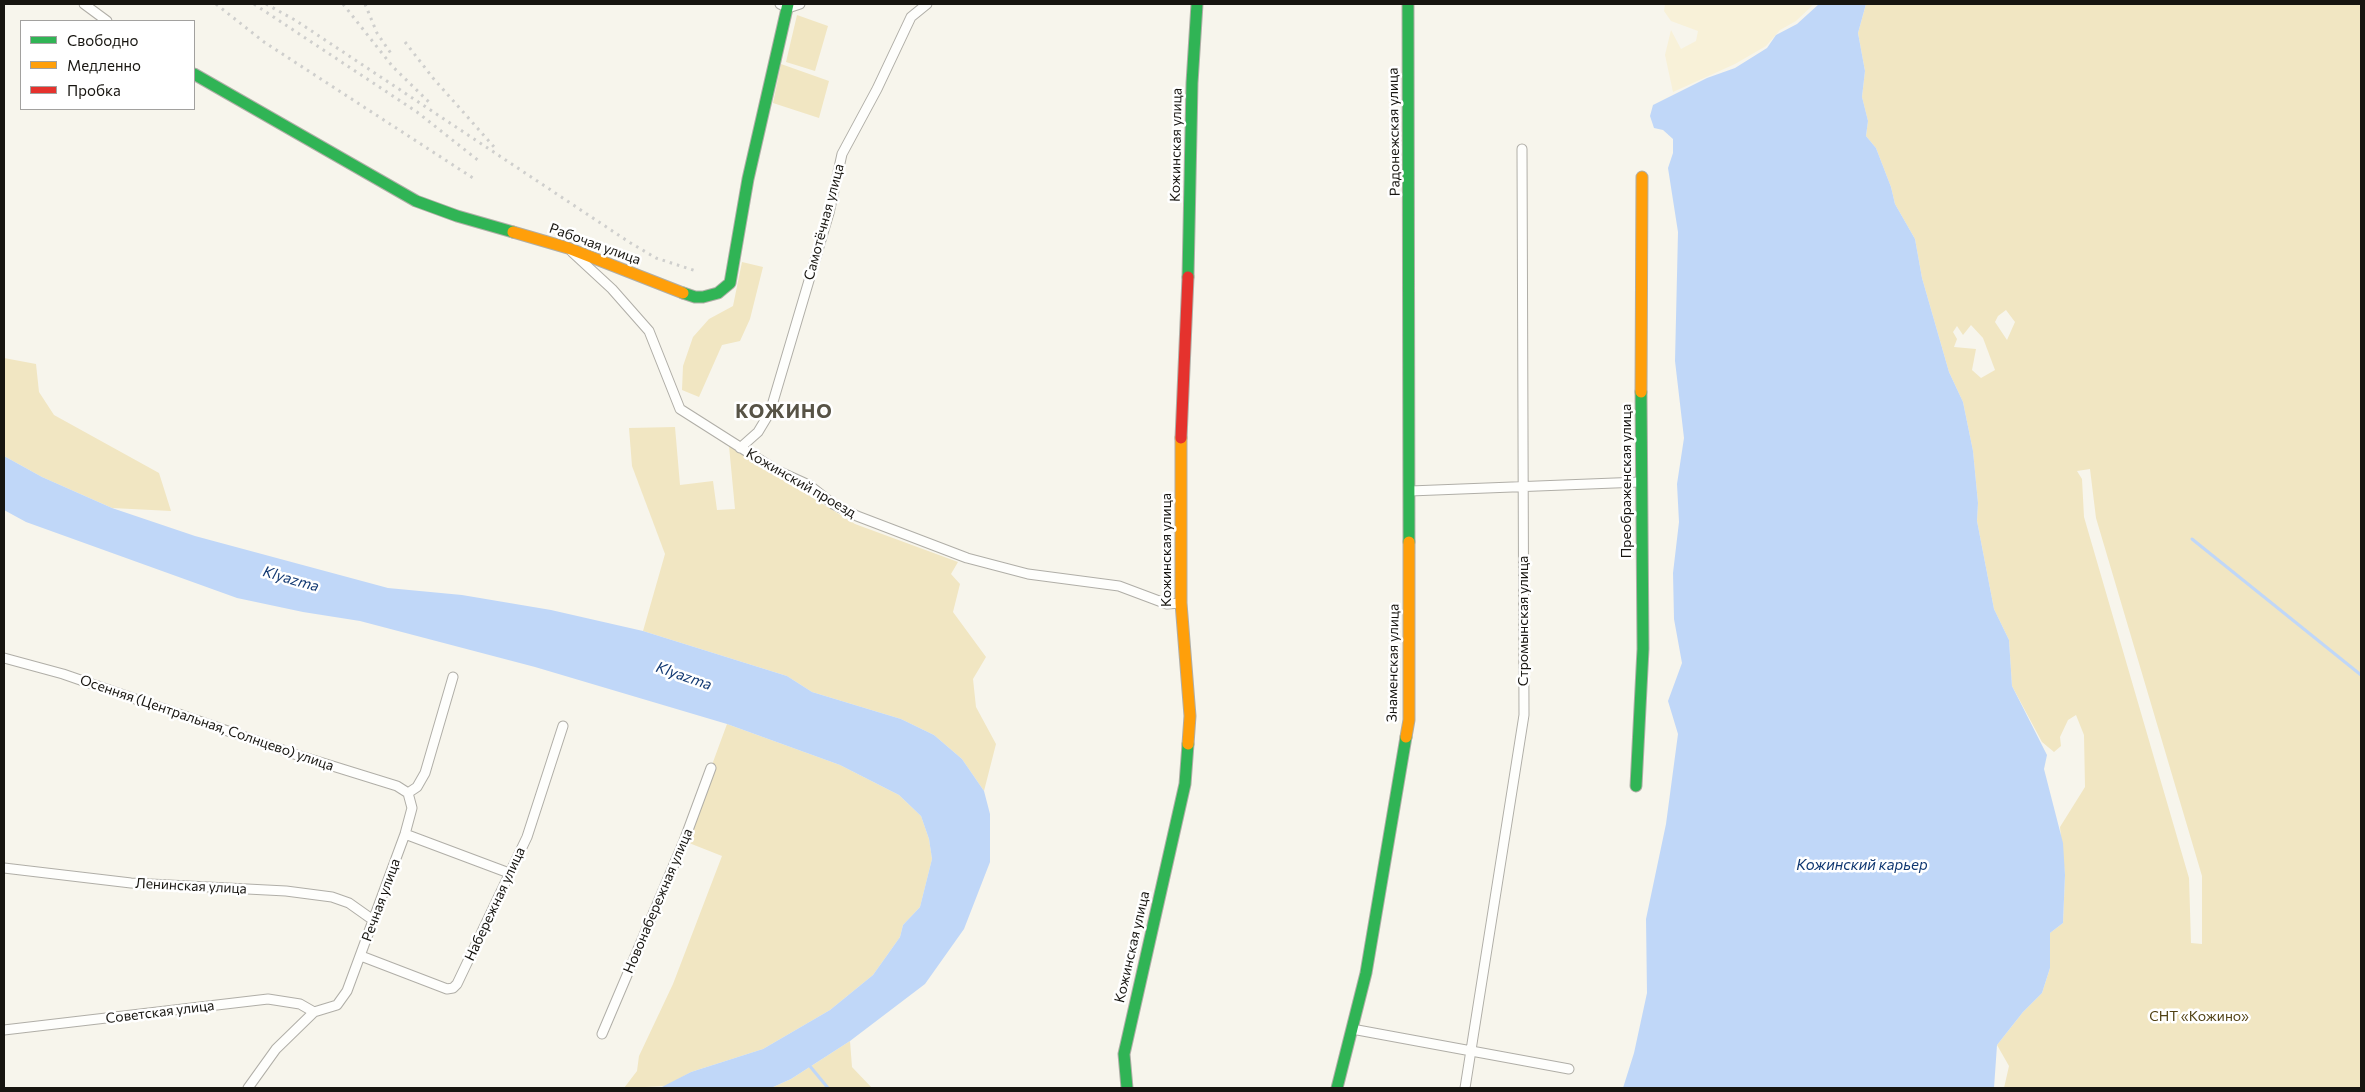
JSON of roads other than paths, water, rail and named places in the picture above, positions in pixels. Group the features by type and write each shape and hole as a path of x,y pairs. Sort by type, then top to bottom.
{"street":[{"path":"84,4 107,20"},
{"path":"785,5 800,4"},
{"name":"Самотёчная улица","path":"740,448 758,432 770,412 829,213 842,154 877,89 911,17 927,4"},
{"name":"Кожинская улица","path":"1127,1088 1124,1054 1185,784 1190,716 1181,603 1181,422 1188,292 1192,84 1197,4"},
{"name":"Радонежская улица","path":"1408,4 1410,261"},
{"name":"Рабочая улица","path":"195,75 416,201 457,216 568,248 695,297 718,293 730,283 748,179 785,5"},
{"name":"Стромынская улица","path":"1465,1088 1524,715 1522,149"},
{"name":"Преображенская улица","path":"1636,786 1643,649 1640,482 1642,177"},
{"name":"Кожинский проезд","path":"568,248 612,289 649,331 680,409 776,470 809,485 833,504 857,516 967,558 1028,574 1119,586 1167,604 1181,603"},
{"name":"Знаменская улица","path":"1337,1088 1366,973 1409,720 1410,261"},
{"path":"1410,491 1640,482"},
{"name":"Осенняя (Центральная, Солнцево) улица","path":"4,658 63,674 398,786 408,793"},
{"path":"408,793 417,787 425,773 453,677"},
{"name":"Набережная улица","path":"361,956 447,989 453,988 527,837 563,726"},
{"name":"Новонабережная улица","path":"602,1034 684,841 711,768"},
{"name":"Речная улица","path":"248,1088 276,1048 314,1012 337,1005 347,991 405,834 412,808 408,793"},
{"path":"405,834 509,873"},
{"name":"Ленинская улица","path":"4,868 131,883 286,891 332,897 349,903 373,920"},
{"name":"Советская улица","path":"4,1030 268,999 300,1004 314,1012"},
{"path":"1352,1030 1569,1070"}],"water":[{"name":"Кожинский карьер","path":"1819,4 1866,4 1858,33 1865,71 1862,97 1868,121 1866,136 1876,148 1891,187 1895,204 1915,239 1922,278 1949,372 1963,402 1973,451 1978,503 1977,521 1994,609 2009,640 2012,686 2047,755 2044,769 2063,843 2065,875 2063,923 2050,933 2050,968 2042,993 2023,1012 1997,1045 1994,1088 1623,1088 1634,1053 1647,993 1646,919 1666,824 1678,734 1668,701 1682,663 1674,619 1673,573 1679,522 1677,484 1684,438 1675,361 1678,232 1668,168 1673,153 1673,139 1663,130 1654,128 1650,116 1653,105 1707,78 1735,68 1767,48 1776,35 1797,24"},
{"name":"Klyazma","path":"4,456 42,477 112,508 195,536 388,588 462,595 551,610 643,631 787,676 812,692 901,719 934,735 962,759 984,791 990,814 990,862 964,929 925,984 850,1041 791,1079 771,1088 660,1088 691,1072 763,1049 830,1010 873,975 900,937 903,925 920,907 932,859 929,839 921,816 899,795 840,765 727,724 535,667 360,621 303,612 237,598 26,522 4,510"}],"waterway":[{"path":"2192,539 2361,675"},
{"path":"809,1065 828,1088"}],"railway":[{"path":"216,4 264,42 473,178"},
{"path":"254,4 417,112 479,161"},
{"path":"266,4 295,20 629,242 656,258 696,271"},
{"path":"343,4 393,67 432,105"},
{"path":"365,4 377,33 392,55"},
{"path":"405,42 433,78 495,148"}],"district":[{"name":"КОЖИНО","path":"784,412"}],"park label":[{"name":"СНТ «Кожино»","path":"2199,1016"}]}
